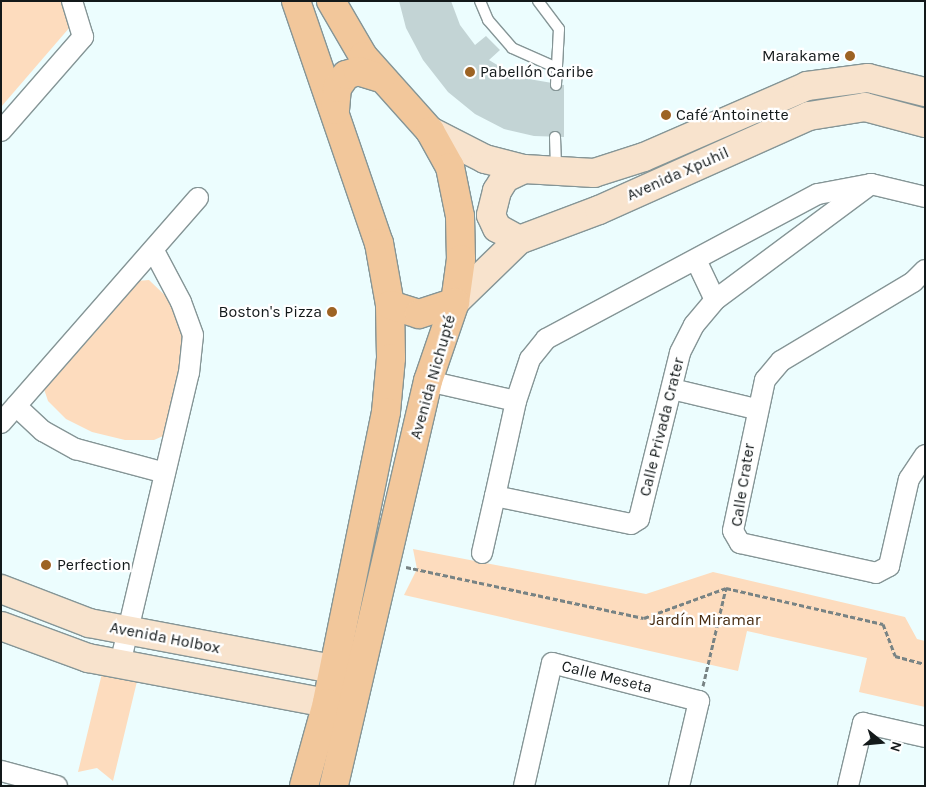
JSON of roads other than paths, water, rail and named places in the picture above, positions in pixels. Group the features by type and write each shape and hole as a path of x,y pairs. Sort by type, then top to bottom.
{"main road":[{"path":"296,1 335,110 379,243 390,304 390,373 386,412 334,668 304,786"},
{"name":"Avenida Nichupté","path":"331,1 363,56 430,132 450,167 457,194 461,259 455,302 428,381 334,786"},
{"path":"335,110 337,88 346,75 358,71 381,78"},
{"path":"390,304 419,314 455,302"},
{"path":"390,373 409,369 428,381"}],"street":[{"path":"1,130 83,37 72,1"},
{"name":"Avenida Xpuhil","path":"430,132 486,159 524,169 556,174 594,173 644,157 807,86 868,78 925,92"},
{"name":"Avenida Xpuhil","path":"455,302 519,240 599,210 809,116 865,107 925,124"},
{"path":"519,240 497,228 491,215 497,191 505,178 524,169"},
{"path":"482,553 516,400 530,359 546,339 818,194 871,184 925,196"},
{"name":"Calle Privada Crater","path":"495,496 631,524 639,519 680,353 694,325 715,300 871,184"},
{"path":"1,423 154,251 198,198"},
{"path":"120,664 189,372 193,335 181,302 154,251"},
{"path":"696,260 715,300"},
{"name":"Calle Crater","path":"925,270 913,282 781,361 765,380 756,409 733,531 740,543 876,573 889,566 909,479 925,455"},
{"path":"428,381 516,400"},
{"path":"672,389 756,409"},
{"path":"16,406 43,431 76,449 165,473"},
{"name":"Avenida Holbox","path":"1,589 64,614 127,631 334,668"},
{"name":"Avenida Holbox","path":"1,626 88,658 326,703"},
{"name":"Calle Meseta","path":"524,786 552,663 699,701 680,786"},
{"path":"848,786 863,723 925,737"},
{"path":"1,771 58,786"}],"lane":[{"path":"480,1 488,20 512,48 557,68"},
{"path":"538,1 558,30 556,85"},
{"path":"555,137 556,174"}],"place":[{"name":"Marakame","path":"850,56"},
{"name":"Pabellón Caribe","path":"470,72"},
{"name":"Café Antoinette","path":"666,115"},
{"name":"Boston's Pizza","path":"332,312"},
{"name":"Perfection","path":"46,565"}],"park label":[{"name":"Jardín Miramar","path":"705,620"}]}
